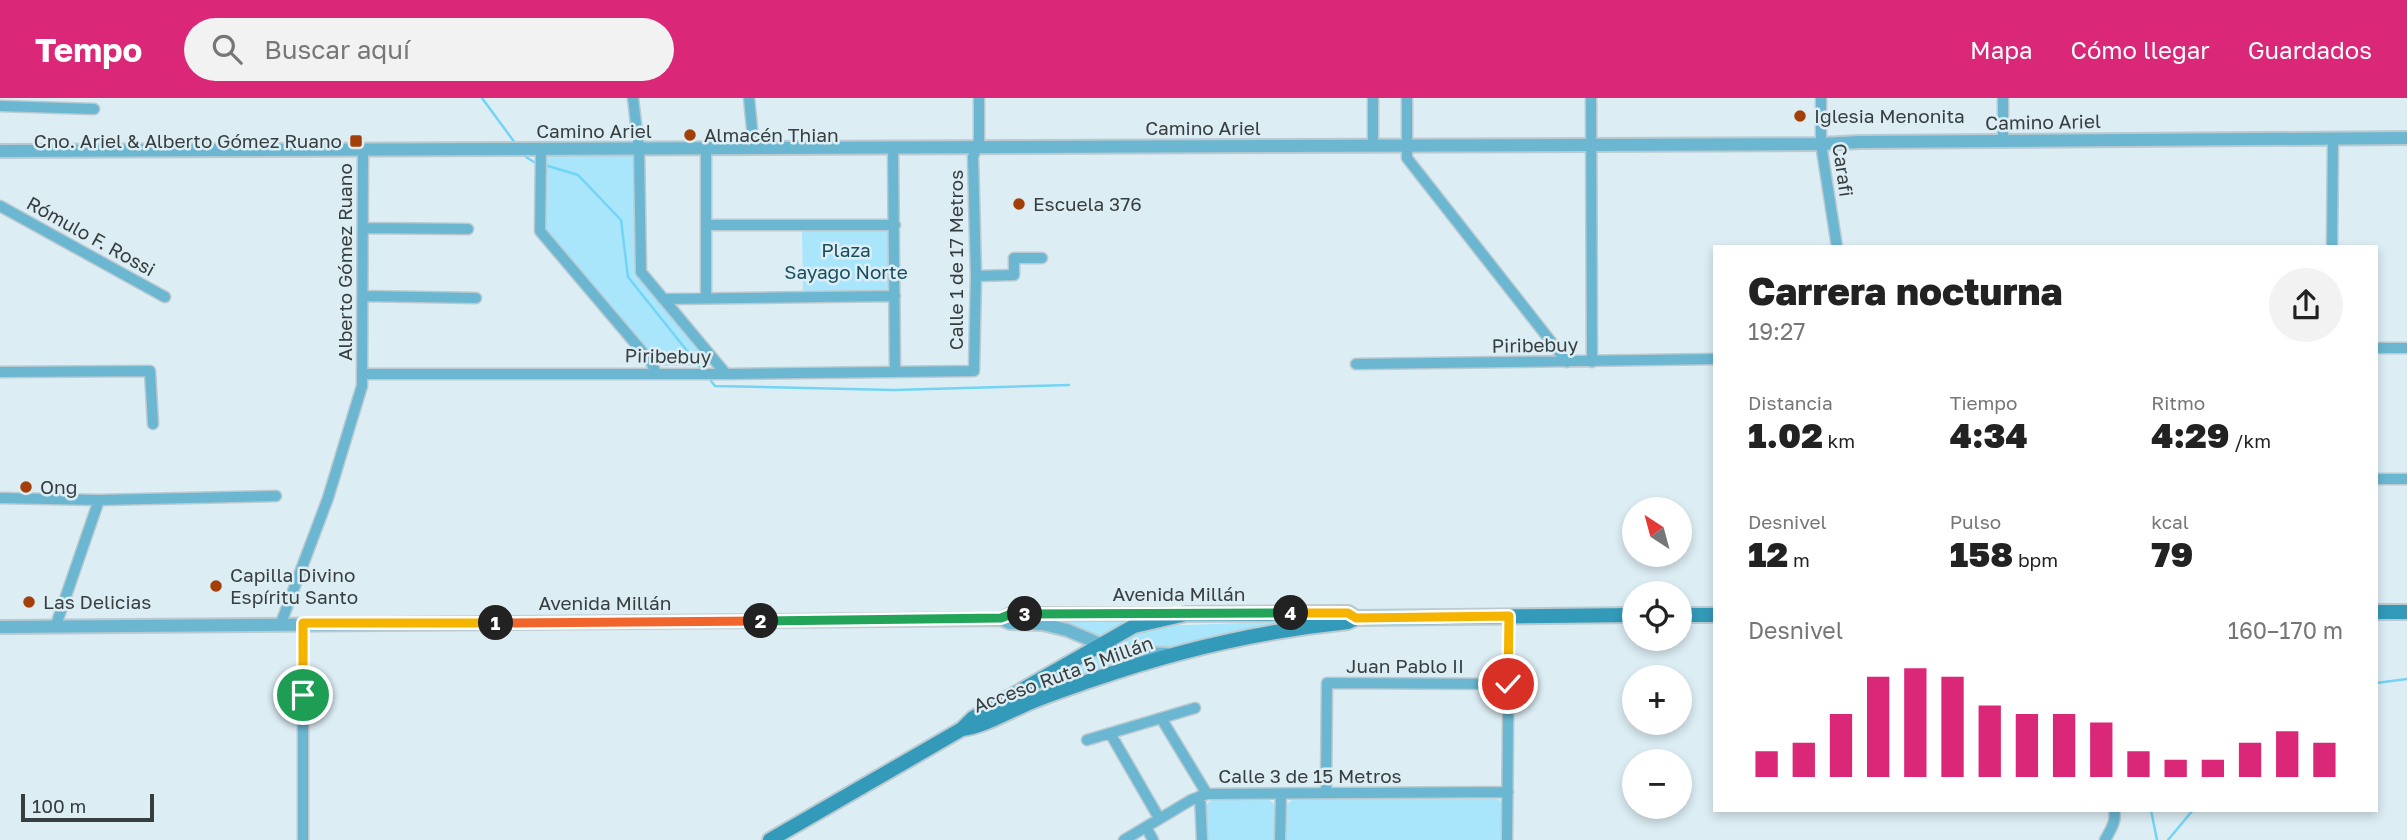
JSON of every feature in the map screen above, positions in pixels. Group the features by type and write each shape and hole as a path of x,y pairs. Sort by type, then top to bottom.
{"main road":[{"path":"2378,612 2407,612"},
{"name":"Avenida Millán","path":"1186,614 1348,613 1356,618"},
{"name":"Acceso Ruta 5 Millán","path":"770,840 962,729 973,718 1098,644 1134,625 1186,614"},
{"name":"Avenida Millán","path":"1178,654 1275,632 1348,622 1356,618 1622,615"},
{"path":"1692,615 1713,615"},
{"name":"Acceso Ruta 5 Millán","path":"962,729 976,727 1090,680 1178,654"}],"street":[{"path":"633,98 639,150 640,267 663,299 726,374"},
{"path":"749,98 754,149"},
{"name":"Calle 1 de 17 Metros","path":"974,371 973,157 979,140 979,98"},
{"path":"1373,98 1373,146"},
{"path":"1407,98 1407,158 1567,362"},
{"path":"1591,98 1592,362"},
{"name":"Carafi","path":"1821,98 1821,144 1837,245"},
{"path":"2003,98 2003,142"},
{"path":"0,106 94,109"},
{"name":"Camino Ariel","path":"0,151 1821,144 2407,138"},
{"path":"2332,245 2333,139"},
{"path":"893,148 895,372"},
{"path":"706,149 706,298"},
{"name":"Alberto Gómez Ruano","path":"281,623 328,498 362,386 363,150"},
{"path":"541,150 540,231 651,362 656,373"},
{"name":"Rómulo F. Rossi","path":"0,205 165,296"},
{"path":"706,225 895,225"},
{"path":"363,228 468,229"},
{"path":"975,276 1014,275 1014,258 1042,258"},
{"path":"363,296 476,298"},
{"path":"663,299 895,296"},
{"path":"2378,348 2407,348"},
{"name":"Piribebuy","path":"1356,364 1713,359"},
{"path":"0,372 150,371 153,424"},
{"name":"Piribebuy","path":"363,374 974,371"},
{"path":"2378,479 2407,479"},
{"path":"0,498 99,500 276,496"},
{"path":"56,625 99,500"},
{"name":"Avenida Millán","path":"0,626 1001,618 1011,614 1186,614"},
{"path":"1507,840 1509,616"},
{"name":"Avenida Millán","path":"1001,618 1010,623 1043,624 1067,630 1119,652 1178,654"},
{"path":"303,623 303,840"},
{"name":"Juan Pablo II","path":"1326,793 1327,683 1508,684"},
{"path":"1087,740 1195,708"},
{"path":"1161,718 1203,795 1202,840"},
{"path":"1110,733 1159,818"},
{"name":"Calle 3 de 15 Metros","path":"1124,840 1203,795 1508,792"},
{"path":"1280,840 1281,794"},
{"path":"2105,840 2112,827 2114,812"},
{"path":"1146,827 1153,840"}],"green space":[{"path":"548,156 634,156 637,274 710,362 710,366 660,366 546,232 545,161"},
{"name":"Plaza Sayago Norte","path":"802,229 889,230 889,290 886,293 803,294"},
{"path":"1055,621 1122,621 1124,626 1099,641"},
{"path":"1301,621 1156,651 1109,645 1135,632 1159,626"},
{"path":"1100,650 1117,657 1144,659 982,719"},
{"path":"1214,798 1267,798 1275,805 1275,840 1206,840 1206,805"},
{"path":"1293,799 1498,799 1504,813 1503,840 1284,840 1284,807"}],"waterway":[{"path":"482,98 515,143"},
{"path":"526,157 534,162"},
{"path":"548,166 578,175 621,220 628,277 700,367"},
{"path":"711,381 715,386 894,390 1069,385"},
{"path":"2378,683 2407,679"},
{"path":"2151,812 2157,840"},
{"path":"2168,840 2191,812"}],"place":[{"name":"Iglesia Menonita","path":"1800,116"},
{"name":"Almacén Thian","path":"690,135"},
{"name":"Cno. Ariel & Alberto Gómez Ruano","path":"356,141"},
{"name":"Escuela 376","path":"1019,204"},
{"name":"Ong","path":"26,487"},
{"name":"Capilla Divino Espíritu Santo","path":"216,586"},
{"name":"Las Delicias","path":"29,602"}],"route":[{"path":"303,695 303,623 1001,618 1011,614 1348,613 1356,618 1509,616 1508,684"}]}
